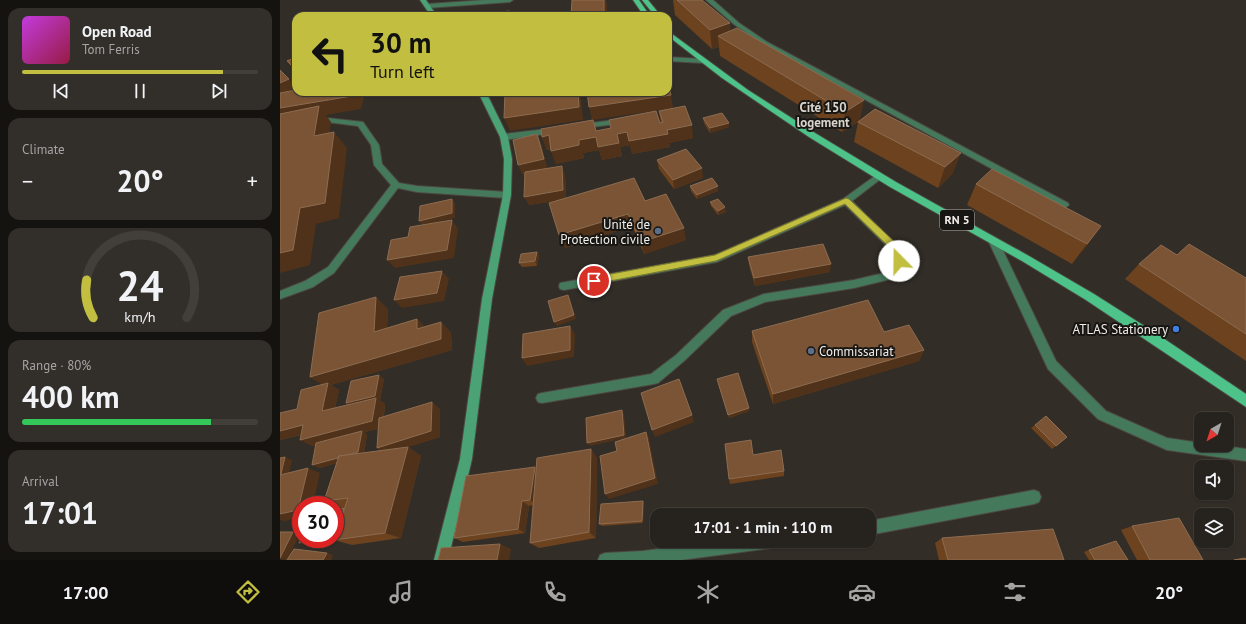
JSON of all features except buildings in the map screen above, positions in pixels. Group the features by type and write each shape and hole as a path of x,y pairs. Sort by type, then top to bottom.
{"main road":[{"path":"636,0 644,12"},
{"path":"645,0 655,12"},
{"name":"RN 5","path":"672,35 703,61 757,99 879,176 993,240 1095,300 1205,372 1246,401"}],"street":[{"path":"425,3 510,0"},
{"path":"709,0 737,24 765,43 1065,205"},
{"path":"425,3 431,12"},
{"path":"672,58 703,61"},
{"path":"441,560 466,459 487,299 507,195 508,159 504,137 484,96"},
{"path":"504,137 634,119"},
{"path":"307,124 328,120 360,124 375,145 378,164 396,185 417,189 507,195"},
{"path":"564,286 716,258 846,201 879,176"},
{"path":"280,295 309,284 331,270 396,185"},
{"path":"542,398 654,379 680,358 727,313 764,298 854,284 887,276 899,261 899,252 846,201"},
{"path":"993,240 1052,365 1102,414 1167,444 1246,455"},
{"path":"876,527 1034,497"},
{"path":"605,560 643,559 722,548"}],"place":[{"name":"Unité de Protection civile","path":"658,231"},
{"name":"ATLAS Stationery","path":"1176,329"},
{"name":"Commissariat","path":"811,351"}],"district":[{"name":"Cité 150 logement","path":"823,114"}],"route":[{"path":"594,281 716,258 846,201 891,242 899,252 899,261"}]}
